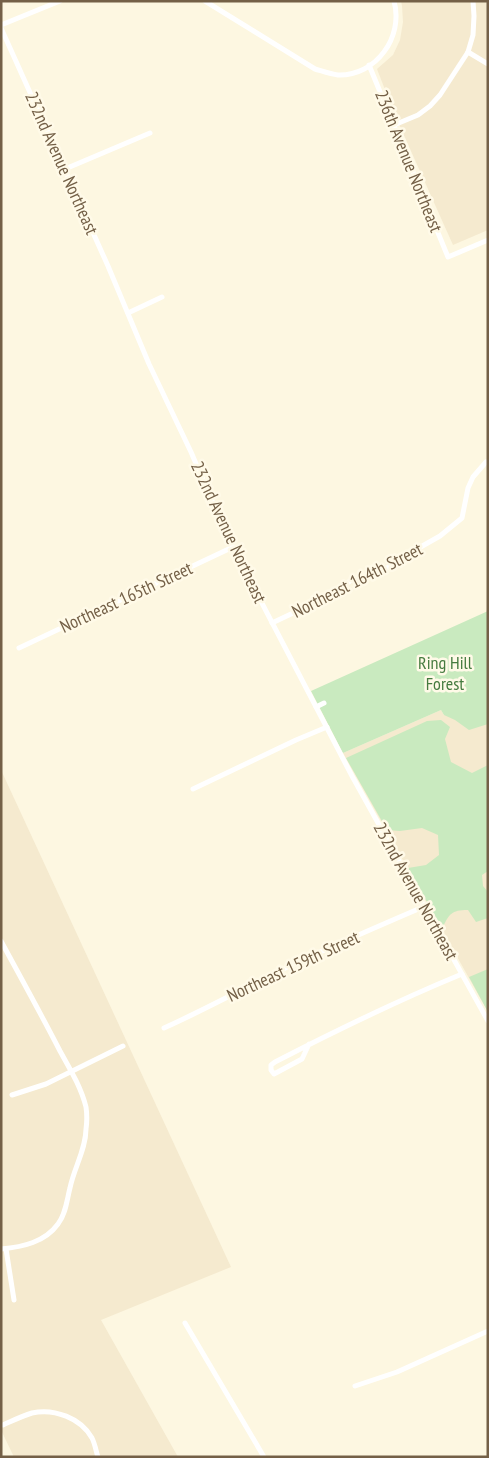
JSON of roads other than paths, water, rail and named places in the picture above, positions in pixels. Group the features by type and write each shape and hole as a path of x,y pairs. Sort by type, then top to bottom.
{"street":[{"path":"1,27 60,1"},
{"path":"206,1 315,69 339,75 351,73 369,66 387,49 396,28 394,1"},
{"path":"394,125 418,115 430,106 440,95 468,52 473,35 473,1"},
{"name":"232nd Avenue Northeast","path":"1,27 220,521 316,707 423,907 488,1021"},
{"path":"468,52 488,64"},
{"name":"236th Avenue Northeast","path":"369,66 448,257 488,240"},
{"path":"64,169 150,133"},
{"path":"128,313 162,297"},
{"name":"Northeast 164th Street","path":"272,622 329,596 350,581 389,567 448,530 462,518 473,477 486,462"},
{"name":"Northeast 165th Street","path":"19,648 233,547"},
{"path":"316,707 324,703"},
{"path":"193,789 327,727"},
{"name":"Northeast 159th Street","path":"164,1028 295,964 423,907"},
{"path":"1,941 71,1072 83,1096 86,1109 86,1131 81,1153 73,1174 64,1213 58,1224 37,1242 23,1247 4,1249 14,1300"},
{"path":"309,1044 302,1059 274,1074 271,1070 271,1065 309,1044 409,996 462,974"},
{"path":"12,1095 46,1084 123,1046"},
{"path":"184,1323 264,1457"},
{"path":"355,1386 397,1372 488,1331"},
{"path":"3,1424 33,1413 52,1412 65,1416 86,1430 93,1439 98,1457"}],"park label":[{"name":"Ring Hill Forest","path":"445,672"}]}
